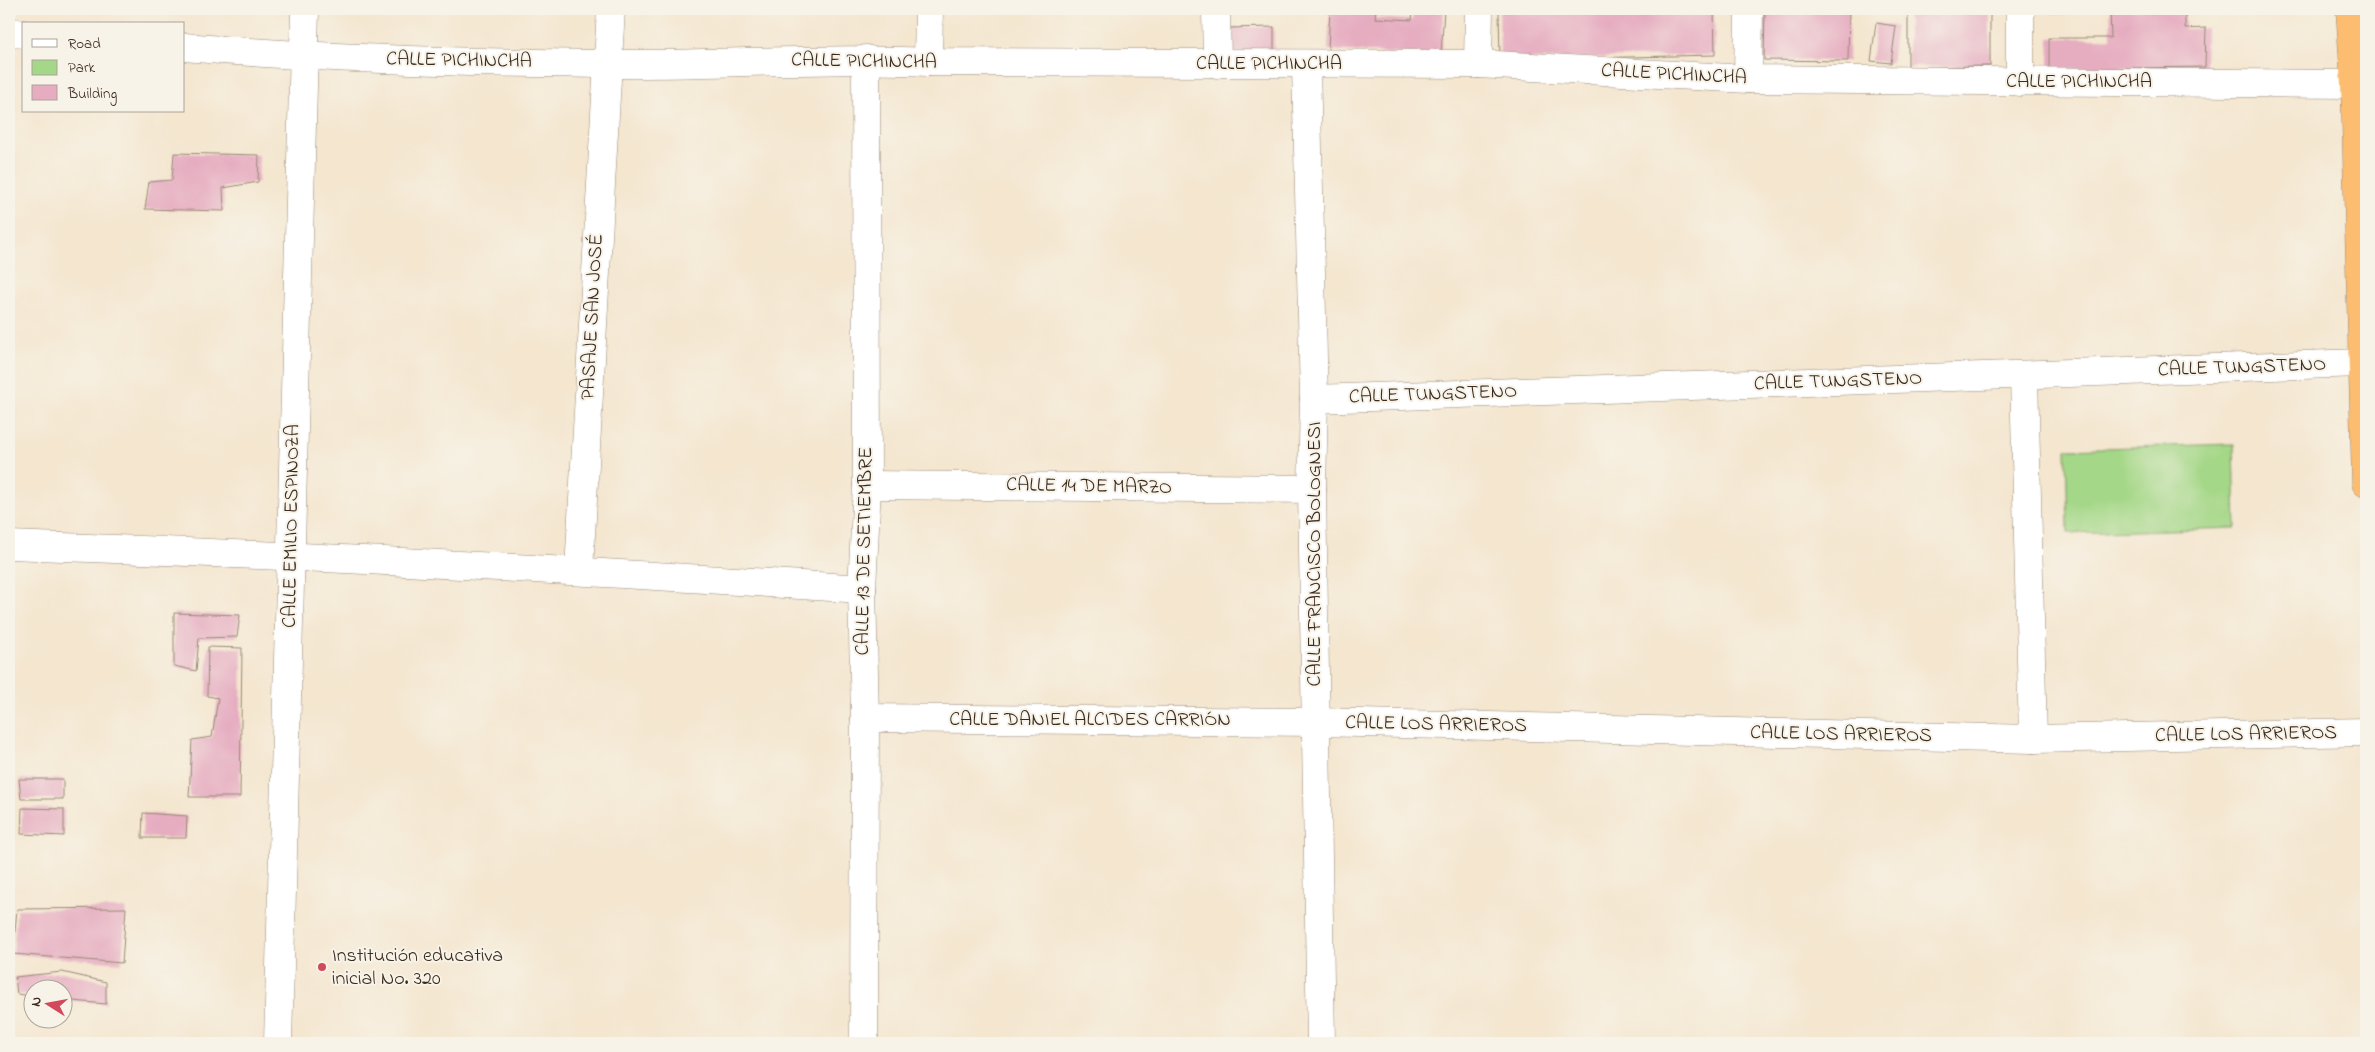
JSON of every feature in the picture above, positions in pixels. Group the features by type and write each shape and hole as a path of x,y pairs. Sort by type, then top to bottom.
{"highway":[{"path":"2350,9 2355,84 2361,363 2366,483"}],"street":[{"name":"CALLE EMILIO ESPINOZA","path":"278,1043 305,9"},
{"name":"PASAJE SAN JOSÉ","path":"579,570 611,9"},
{"path":"928,62 929,9"},
{"path":"1216,9 1216,64"},
{"path":"1478,64 1479,9"},
{"path":"1748,79 1749,9"},
{"path":"2020,9 2020,82"},
{"path":"9,32 22,34"},
{"name":"CALLE PICHINCHA","path":"185,47 304,57 607,64 866,59 928,62 1306,65 1478,64 1748,79 2355,84"},
{"name":"CALLE 13 DE SETIEMBRE","path":"864,1043 862,589 866,485 866,59"},
{"name":"CALLE FRANCISCO BOLOGNESI","path":"1306,65 1314,399 1312,489 1321,1043"},
{"name":"CALLE TUNGSTENO","path":"1314,399 2361,363"},
{"path":"2024,376 2033,739"},
{"name":"CALLE 14 DE MARZO","path":"866,485 1312,489"},
{"path":"9,545 291,555 579,570 862,589"},
{"name":"CALLE DANIEL ALCIDES CARRIÓN","path":"864,718 1316,722"},
{"name":"CALLE LOS ARRIEROS","path":"1316,722 2033,739 2366,732"}],"green space":[{"path":"2234,444 2236,528 2068,533 2066,449"}],"building":[{"path":"1330,9 1376,9 1375,18 1412,20 1413,11 1377,11 1377,9 1444,9 1441,56 1328,50"},
{"path":"1499,9 1714,9 1715,55 1500,60"},
{"path":"1765,9 1849,9 1848,61 1764,60"},
{"path":"1908,9 1990,9 1990,66 1908,67"},
{"path":"2038,9 2096,9 2096,11 2038,12"},
{"path":"2110,9 2185,9 2185,29 2206,28 2205,67 2049,69 2049,38 2111,38"},
{"path":"1876,23 1896,26 1891,63 1871,61"},
{"path":"1274,27 1274,52 1227,52 1227,28"},
{"path":"174,153 259,155 258,182 223,188 224,211 145,209 149,182 172,180"},
{"path":"174,613 240,615 237,637 199,638 196,671 174,666"},
{"path":"208,647 242,648 240,797 189,797 192,740 212,737 218,698 207,696"},
{"path":"19,779 63,779 63,799 21,799"},
{"path":"22,808 64,809 64,836 21,834"},
{"path":"143,813 187,816 186,838 142,838"},
{"path":"126,908 122,963 13,954 17,909"},
{"path":"62,972 106,982 106,1004 72,1001 72,980 22,980 22,995 17,994 15,977"}],"place":[{"name":"Institución educativa inicial No. 320","path":"322,967"}]}
